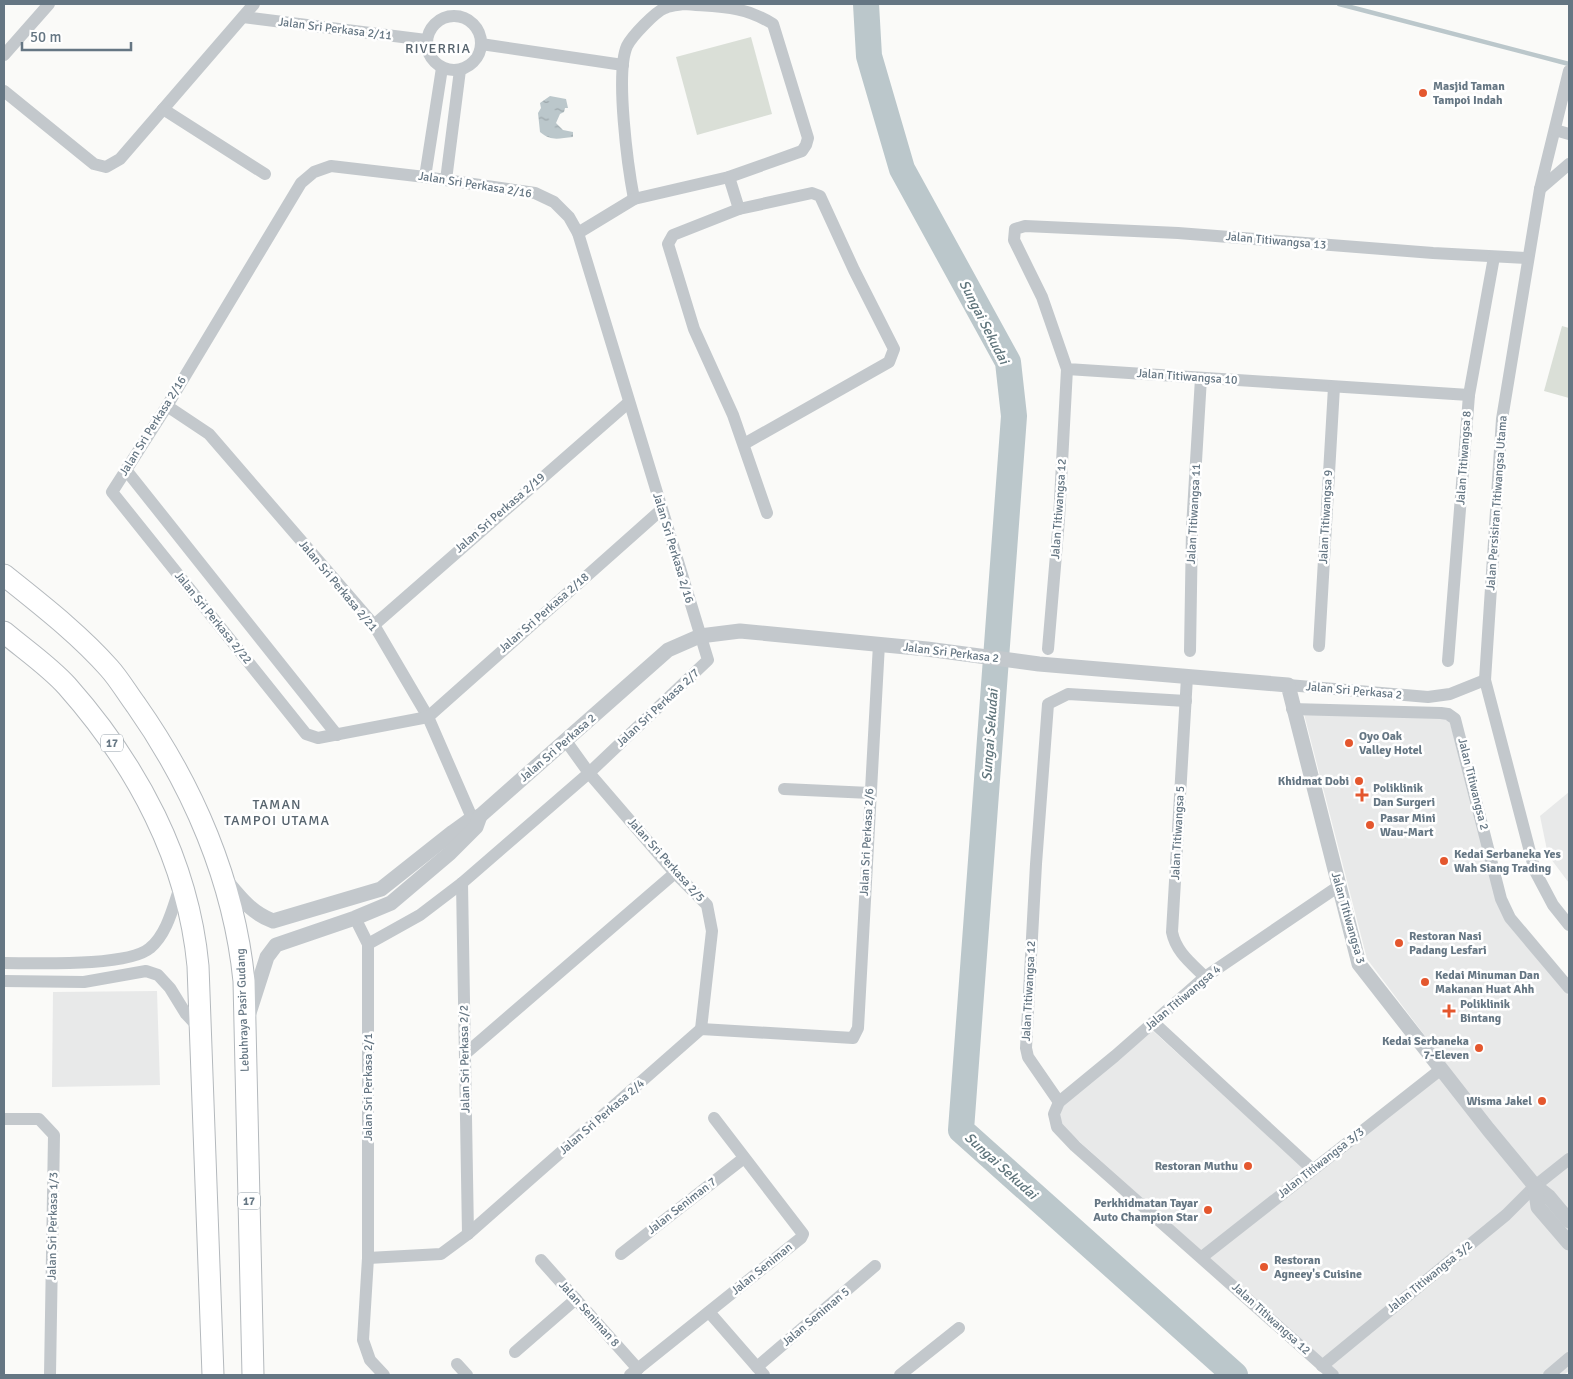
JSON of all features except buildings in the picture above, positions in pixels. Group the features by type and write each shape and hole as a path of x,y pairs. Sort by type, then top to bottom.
{"highway":[{"name":"Lebuhraya Pasir Gudang","path":"4,575 57,619 110,669 151,727 183,781 222,875 240,943 244,981 253,1375"},
{"name":"17","path":"4,632 66,685 112,742 145,793 171,849 182,881 196,936 213,1375"}],"street":[{"path":"4,55 48,4"},
{"path":"4,91 94,164 106,167 120,159 254,4"},
{"path":"578,233 634,199 729,177 802,151 808,138 773,24 754,12 728,7 684,4 663,6 627,46 623,65 627,163 634,199"},
{"path":"451,15 469,20 480,35 481,44 475,61 460,70 442,68 430,56 426,40 434,23 451,15"},
{"name":"Jalan Sri Perkasa 2/11","path":"243,17 426,40"},
{"path":"481,44 623,65"},
{"path":"425,177 442,68"},
{"path":"446,180 460,70"},
{"name":"Jalan Persisiran Titiwangsa Utama","path":"1568,74 1540,190 1527,258 1502,419 1485,680 1535,871 1553,905 1569,925"},
{"path":"163,109 265,174"},
{"path":"1555,130 1569,134"},
{"path":"1540,190 1569,164"},
{"name":"Jalan Sri Perkasa 2/16","path":"112,492 167,406 301,183 314,172 331,166 535,193 554,202 569,217 578,233 700,636"},
{"path":"729,177 739,210"},
{"path":"744,444 889,362 894,349 854,270 820,196 812,193 739,210 673,235 668,244 694,329 744,444 767,513"},
{"name":"Jalan Titiwangsa 13","path":"1067,369 1042,297 1014,240 1015,229 1025,226 1178,233 1527,258"},
{"name":"Jalan Titiwangsa 8","path":"1448,661 1469,395 1494,257"},
{"name":"Jalan Titiwangsa 10","path":"1067,369 1469,395"},
{"name":"Jalan Titiwangsa 12","path":"1048,649 1059,519 1067,369"},
{"name":"Jalan Titiwangsa 11","path":"1190,651 1192,528 1201,378"},
{"name":"Jalan Titiwangsa 9","path":"1319,646 1334,387"},
{"name":"Jalan Sri Perkasa 2/19","path":"374,625 628,403"},
{"name":"Jalan Sri Perkasa 2/21","path":"167,406 209,434 374,625 428,717 476,821"},
{"path":"126,470 337,735 376,725 428,717"},
{"name":"Jalan Sri Perkasa 2/22","path":"112,492 306,734 318,738 337,735"},
{"name":"Jalan Sri Perkasa 2/18","path":"428,717 662,510"},
{"name":"Jalan Sri Perkasa 2","path":"222,875 248,908 259,916 273,921 380,889 476,821 668,650 700,636 740,631 879,644 1039,664 1428,697 1450,694 1485,680"},
{"name":"Jalan Sri Perkasa 2/7","path":"589,773 706,664 707,653 700,636"},
{"name":"Jalan Sri Perkasa 2/6","path":"701,1029 853,1038 858,1028 879,644"},
{"name":"Jalan Titiwangsa 5","path":"1187,677 1172,932 1174,942 1180,952 1205,977"},
{"name":"Jalan Titiwangsa 3","path":"1288,685 1292,709 1359,964 1440,1070 1535,1186 1549,1198 1569,1221"},
{"name":"Jalan Titiwangsa 12","path":"1186,701 1068,694 1048,704 1036,864 1026,1048 1028,1057 1059,1102 1054,1114 1057,1127 1075,1146 1333,1375"},
{"name":"Jalan Titiwangsa 2","path":"1292,709 1441,713 1448,714 1455,719 1501,899 1510,918 1569,988"},
{"name":"Jalan Sri Perkasa 2/5","path":"566,741 589,773 675,873 707,905 712,932 701,1029"},
{"path":"368,944 420,915 462,883 589,773"},
{"path":"784,789 870,793"},
{"name":"Jalan Sri Perkasa 2","path":"244,1026 267,957 276,945 355,918 392,902 450,853 476,821"},
{"path":"466,1054 675,873"},
{"path":"4,963 73,964 139,955 150,948 160,936 170,916 182,881"},
{"name":"Jalan Sri Perkasa 2/2","path":"462,883 468,1234"},
{"name":"Jalan Titiwangsa 4","path":"1059,1102 1154,1023 1205,977 1339,886"},
{"name":"Jalan Sri Perkasa 2/1","path":"355,918 368,944 368,1258 363,1340 370,1360 384,1375"},
{"path":"4,981 84,982 146,971 158,975 170,988 186,1014 201,1030"},
{"path":"1154,1023 1312,1169"},
{"name":"Jalan Sri Perkasa 2/4","path":"368,1258 441,1254 468,1234 701,1029"},
{"name":"Jalan Titiwangsa 3/3","path":"1202,1257 1440,1070"},
{"name":"Jalan Seniman","path":"634,1372 801,1238 803,1234 714,1118"},
{"name":"Jalan Sri Perkasa 1/3","path":"4,1119 40,1119 54,1135 50,1375"},
{"name":"Jalan Seniman 7","path":"621,1254 744,1158"},
{"path":"1535,1186 1569,1159"},
{"name":"Jalan Titiwangsa 3","path":"1535,1186 1538,1207 1569,1243"},
{"name":"Jalan Titiwangsa 3/2","path":"1322,1366 1506,1214 1535,1186"},
{"name":"Jalan Seniman 8","path":"541,1260 576,1299 634,1372"},
{"name":"Jalan Seniman 5","path":"761,1371 875,1266"},
{"path":"515,1352 576,1299"},
{"path":"708,1312 761,1371"},
{"path":"900,1375 959,1328"},
{"path":"1549,1375 1569,1358"},
{"path":"457,1364 467,1375"}],"shaded area":[{"path":"751,37 772,114 697,135 676,57"},
{"path":"1562,326 1569,328 1569,398 1544,391"},
{"path":"1304,714 1446,718 1450,723 1505,921 1569,996 1569,1371 1564,1375 1340,1375 1062,1126 1060,1115 1063,1104 1153,1031 1312,1176 1450,1069 1367,959"},
{"path":"1569,792 1569,883 1548,855 1540,816"},
{"path":"157,991 160,1085 52,1087 53,992"}],"water":[{"path":"550,96 566,99 568,108 565,108 564,112 560,114 556,123 563,130 573,132 573,137 552,138 540,132 538,113 541,108 540,103"}],"waterway":[{"name":"Sungai Sekudai","path":"866,4 869,56 902,169 1008,362 1014,416 961,1130 1235,1375"},
{"path":"1339,4 1569,64"}],"place":[{"name":"Masjid Taman Tampoi Indah","path":"1423,93"},
{"name":"Oyo Oak Valley Hotel","path":"1349,743"},
{"name":"Khidmat Dobi","path":"1359,781"},
{"name":"Poliklinik Dan Surgeri","path":"1362,795"},
{"name":"Pasar Mini Wau-Mart","path":"1370,825"},
{"name":"Kedai Serbaneka Yes Wah Siang Trading","path":"1444,861"},
{"name":"Restoran Nasi Padang Lesfari","path":"1399,943"},
{"name":"Kedai Minuman Dan Makanan Huat Ahh","path":"1425,982"},
{"name":"Poliklinik Bintang","path":"1449,1011"},
{"name":"Kedai Serbaneka 7-Eleven","path":"1479,1048"},
{"name":"Wisma Jakel","path":"1542,1101"},
{"name":"Restoran Muthu","path":"1248,1166"},
{"name":"Perkhidmatan Tayar Auto Champion Star","path":"1208,1210"},
{"name":"Restoran Agneey's Cuisine","path":"1264,1267"}],"district":[{"name":"RIVERRIA","path":"438,48"},
{"name":"TAMAN TAMPOI UTAMA","path":"277,812"}]}
